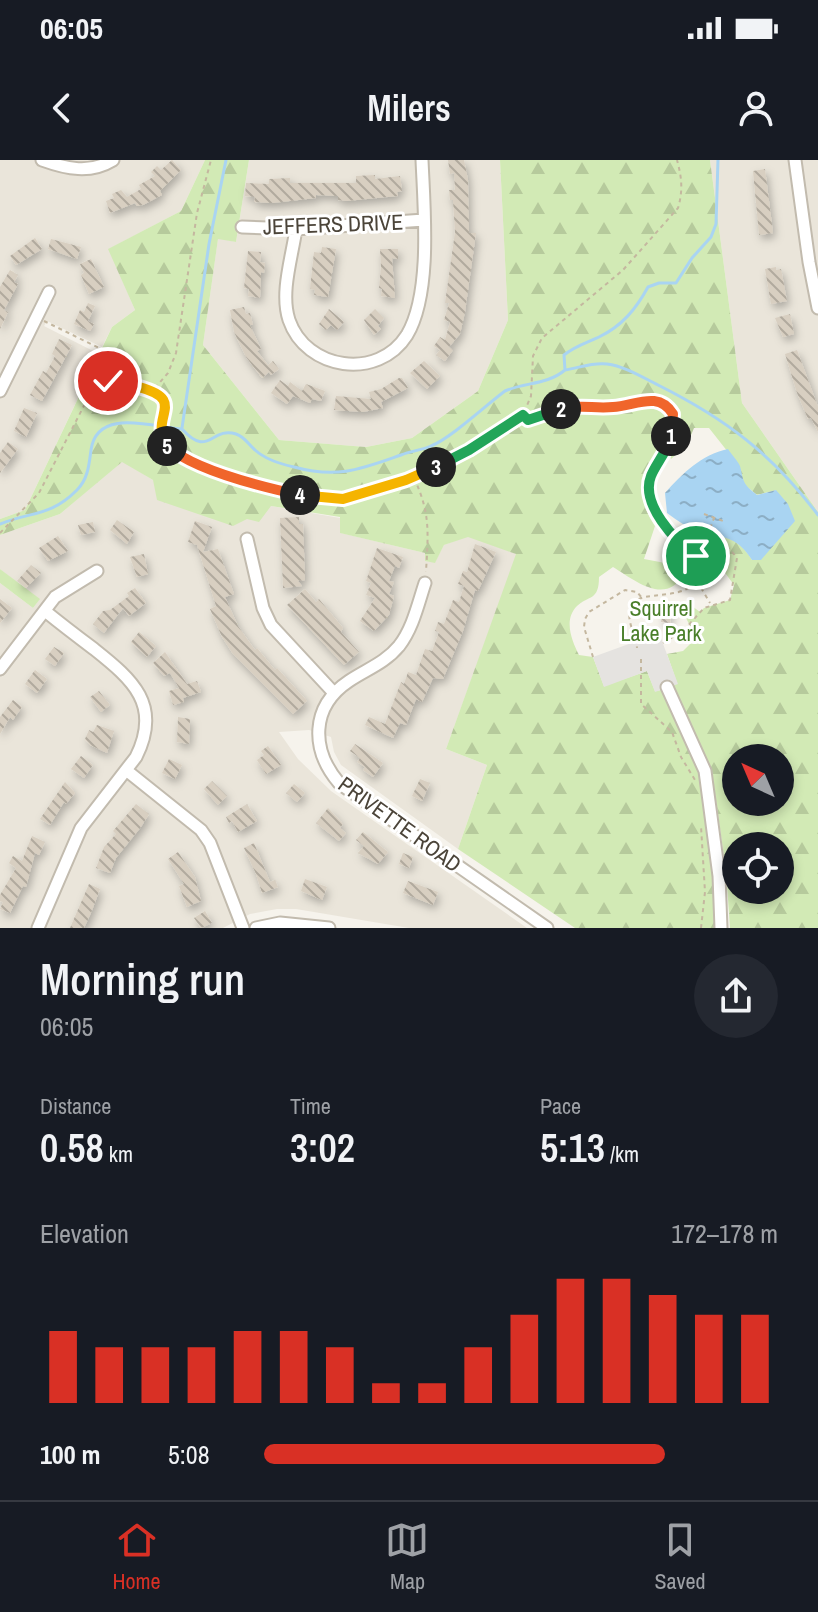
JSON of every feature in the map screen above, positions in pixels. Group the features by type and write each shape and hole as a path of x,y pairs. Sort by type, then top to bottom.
{"street":[{"path":"42,160 80,170 95,168 113,160"},
{"path":"296,229 286,306 299,339 313,353 335,363 356,366 383,357 397,347 406,335 419,298 426,236 422,160"},
{"path":"795,160 818,308"},
{"name":"JEFFERS DRIVE","path":"242,227 296,229 424,220"},
{"path":"0,391 49,292"},
{"path":"247,539 263,608 271,625 334,693 387,658 399,645 410,629 425,583"},
{"path":"0,669 62,591 97,571"},
{"path":"38,928 81,828 142,746 146,728 143,701 136,686 118,668 45,611"},
{"path":"667,687 705,771 719,876 721,928"},
{"name":"PRIVETTE ROAD","path":"334,693 324,707 318,726 319,749 328,770 339,783 547,928"},
{"path":"126,770 201,830 210,843 243,928"},
{"path":"256,928 280,923 329,928"}],"path":[{"path":"154,389 168,373 176,353 195,226 211,160"},
{"path":"0,533 47,479 90,394 108,381 154,389 164,400 162,431 165,443 186,460 300,495 343,499 413,477 469,450 523,415 531,396 533,356 542,338 623,270 678,208 682,178 677,160"},
{"path":"37,317 124,360 122,382"},
{"path":"523,415 528,420 573,405 614,407 649,400 666,404 673,414 671,435 666,453 650,478 648,489 666,528 698,560"},
{"path":"413,477 428,516 430,535 425,583"},
{"path":"704,514 723,521"},
{"path":"637,648 630,613 635,601 678,593 696,580 700,572 698,560 714,518"},
{"path":"663,643 678,635 704,608 730,600 737,558 731,550 707,538 666,528"},
{"path":"696,580 710,605"},
{"path":"593,657 584,627 589,612 625,590 637,592 642,599"},
{"path":"641,659 641,704 672,732 681,757 691,769 696,783"},
{"path":"701,819 705,892 701,928"}],"shaded area":[{"path":"0,160 205,160 181,211 109,249 135,310 112,327 102,347 47,321 44,326 99,354 25,510 0,519"},
{"path":"249,160 500,160 508,320 478,391 412,438 366,447 279,440 203,345 218,238 236,242"},
{"path":"710,160 818,160 818,512 742,403"},
{"path":"122,461 153,480 240,520 271,506 340,518 341,533 425,553 425,561 435,562 444,545 468,536 517,554 446,749 487,765 458,849 341,765 331,737 309,730 279,732 298,759 331,791 527,928 409,928 296,909 277,909 250,914 223,928 0,928 0,583 33,608 39,600 0,569 0,535 60,514"},
{"path":"659,633 678,684 655,692 647,671 604,687 593,657"}],"green space":[{"name":"Squirrel Lake Park","path":"205,160 249,160 236,242 218,239 203,345 279,440 366,447 412,438 478,391 508,320 500,160 710,160 742,403 818,512 818,928 730,928 728,904 794,904 794,832 722,832 722,843 712,772 672,686 677,683 667,654 683,651 696,638 683,604 688,603 700,612 730,600 734,585 712,555 720,536 739,544 752,560 776,490 757,495 746,486 739,466 709,428 694,428 687,445 671,459 666,447 647,476 643,494 655,526 644,559 681,566 685,573 677,583 660,590 641,584 613,567 599,577 595,594 577,606 570,618 572,637 579,655 593,657 604,686 647,671 655,691 661,690 699,772 713,876 715,928 575,928 458,849 487,765 446,749 516,554 468,537 444,545 435,563 425,561 425,553 340,533 340,517 271,506 259,522 247,519 233,526 157,500 153,480 122,462 60,514 0,535 0,519 25,510 112,327 135,310 108,249 181,211"},
{"path":"0,569 40,599 33,608 0,583"}],"water":[{"path":"728,449 739,464 749,488 757,495 776,490 788,504 795,521 761,560 752,560 742,547 731,540 693,529 667,513 665,493 701,460"}],"building":[{"path":"172,160 181,170 160,191 162,195 143,205 137,206 135,203 110,213 106,201 114,198 112,194 121,190 127,197 155,176 151,172 157,166 161,170"},
{"path":"448,160 464,160 468,180 469,233 476,233 460,334 449,347 453,350 445,361 436,355 440,350 434,346 440,337 445,340 450,322 444,320 449,303 445,303 455,232 453,200 450,200 449,190 455,190 454,173 450,174"},
{"path":"765,169 773,233 759,235 753,171"},
{"path":"375,175 375,179 400,176 402,191 397,192 398,196 346,201 338,200 338,196 316,195 316,198 272,203 254,202 255,197 245,196 246,183 269,184 269,179 290,178 290,183 356,183 356,176"},
{"path":"35,238 42,249 16,265 10,256"},
{"path":"51,239 81,247 77,259 48,249"},
{"path":"322,247 336,249 328,297 314,295 315,290 310,289 314,252 321,253"},
{"path":"380,249 398,249 398,259 392,258 395,298 381,296"},
{"path":"248,251 261,252 260,262 265,263 264,273 261,272 260,298 248,296 249,289 244,288"},
{"path":"91,259 104,287 89,294 80,264"},
{"path":"776,267 776,270 781,269 787,301 771,304 765,269"},
{"path":"10,270 18,275 14,282 18,284 4,310 8,312 0,329 0,287"},
{"path":"88,303 95,306 88,321 94,324 90,331 74,324 80,310 84,312"},
{"path":"244,307 246,314 250,313 253,325 250,325 261,349 257,351 268,365 273,361 279,369 262,378 246,357 234,332 230,310"},
{"path":"329,309 344,322 337,330 331,325 326,330 319,324"},
{"path":"375,309 384,318 378,326 381,329 374,335 364,320"},
{"path":"790,314 794,334 783,337 775,318"},
{"path":"59,339 72,345 42,401 30,395 55,356 52,354"},
{"path":"797,350 818,407 818,432 811,418 808,419 797,393 785,354"},
{"path":"424,361 440,376 427,389 410,373"},
{"path":"399,378 408,388 381,402 383,408 363,412 334,410 336,396 371,399 369,392"},
{"path":"280,380 288,386 290,382 302,391 306,384 325,391 321,401 312,399 310,403 293,396 287,404 271,393"},
{"path":"24,408 37,413 26,437 14,431"},
{"path":"8,442 18,449 0,473 0,453"},
{"path":"299,517 299,524 303,524 305,580 298,581 302,586 283,588 280,518"},
{"path":"117,520 134,532 127,544 110,530"},
{"path":"195,521 212,527 203,552 218,549 234,594 225,597 238,626 255,650 257,648 307,701 293,714 233,654 222,637 210,609 216,606 197,545 188,542"},
{"path":"93,522 95,532 81,535 78,525"},
{"path":"58,536 68,551 48,561 39,548"},
{"path":"475,544 496,552 478,591 475,590 463,631 443,679 433,678 422,702 416,699 406,725 400,723 393,738 365,725 369,717 385,724 401,682 404,684 408,672 416,675 425,649 432,651 439,632 435,631 438,622 444,624 453,600 459,602 464,586 458,584 463,571 467,572"},
{"path":"377,548 403,557 389,581 394,582 389,594 394,596 389,615 374,631 360,621 375,598 366,595 371,583 366,581"},
{"path":"144,554 148,574 137,577 130,557"},
{"path":"31,565 41,573 26,588 17,581"},
{"path":"135,588 146,603 129,616 123,608 104,633 93,624 103,611 110,610"},
{"path":"305,589 316,602 319,599 359,652 344,665 287,605"},
{"path":"0,599 12,608 0,623"},
{"path":"663,606 672,607 670,623 661,622"},
{"path":"139,632 156,646 147,657 131,642"},
{"path":"54,647 64,653 55,666 45,659"},
{"path":"165,652 187,684 197,681 201,692 173,705 169,691 179,688 170,673 164,676 153,663"},
{"path":"35,670 47,679 37,693 25,684"},
{"path":"99,691 110,705 101,712 90,697"},
{"path":"13,700 22,707 13,720 10,717 0,734 0,717"},
{"path":"178,717 190,719 189,744 177,742"},
{"path":"97,725 114,731 107,753 85,739 89,730 93,732"},
{"path":"355,744 383,763 373,777 357,762 360,758 350,751"},
{"path":"268,746 281,765 266,774 257,760 264,755 261,751"},
{"path":"81,756 93,765 84,778 71,769"},
{"path":"169,759 182,765 175,779 162,773"},
{"path":"420,779 430,783 422,801 412,796"},
{"path":"212,781 227,796 218,805 204,789"},
{"path":"65,782 75,793 66,804 64,802 50,825 40,819"},
{"path":"294,784 305,793 297,802 286,793"},
{"path":"136,804 149,814 141,827 116,858 110,873 96,868 104,847 116,834 113,831"},
{"path":"247,804 257,821 238,832 226,817"},
{"path":"328,808 343,824 340,828 346,833 339,841 316,823"},
{"path":"363,832 388,852 378,864 358,853 364,846 356,840"},
{"path":"32,836 45,842 39,855 35,853 26,887 23,886 10,913 0,909 3,902 0,895 16,868 9,863 13,856 22,861"},
{"path":"254,843 270,882 275,880 278,887 262,893 244,848"},
{"path":"178,852 195,877 201,901 187,907 179,886 184,884 168,859"},
{"path":"403,853 413,857 409,868 399,864"},
{"path":"305,879 327,887 322,900 301,891"},
{"path":"408,881 438,892 433,905 403,893"},
{"path":"89,884 100,889 91,913 84,928 70,928"},
{"path":"205,911 212,923 201,928 194,918"}],"waterway":[{"path":"182,428 209,244 226,160"},
{"path":"565,370 564,355 615,328 633,310 648,287 659,283 676,283 692,258 711,237 716,224 718,160"},
{"path":"565,370 596,364 613,365 683,398 726,425 765,456 818,515"},
{"path":"0,524 49,509 67,499 81,486 86,476 96,436 104,428 116,424 182,429 191,438 204,442 221,434 236,434 259,453 278,463 310,471 349,471 431,446 458,429 505,391 544,381 565,370"}],"route":[{"path":"108,381 154,389 160,394 165,406 162,436 170,448 186,460 270,488 328,500 362,494 436,467 523,415 528,420 573,405 614,407 632,401 659,401 666,404 673,414 671,435 666,453 650,478 648,489 671,535 696,556"}]}
